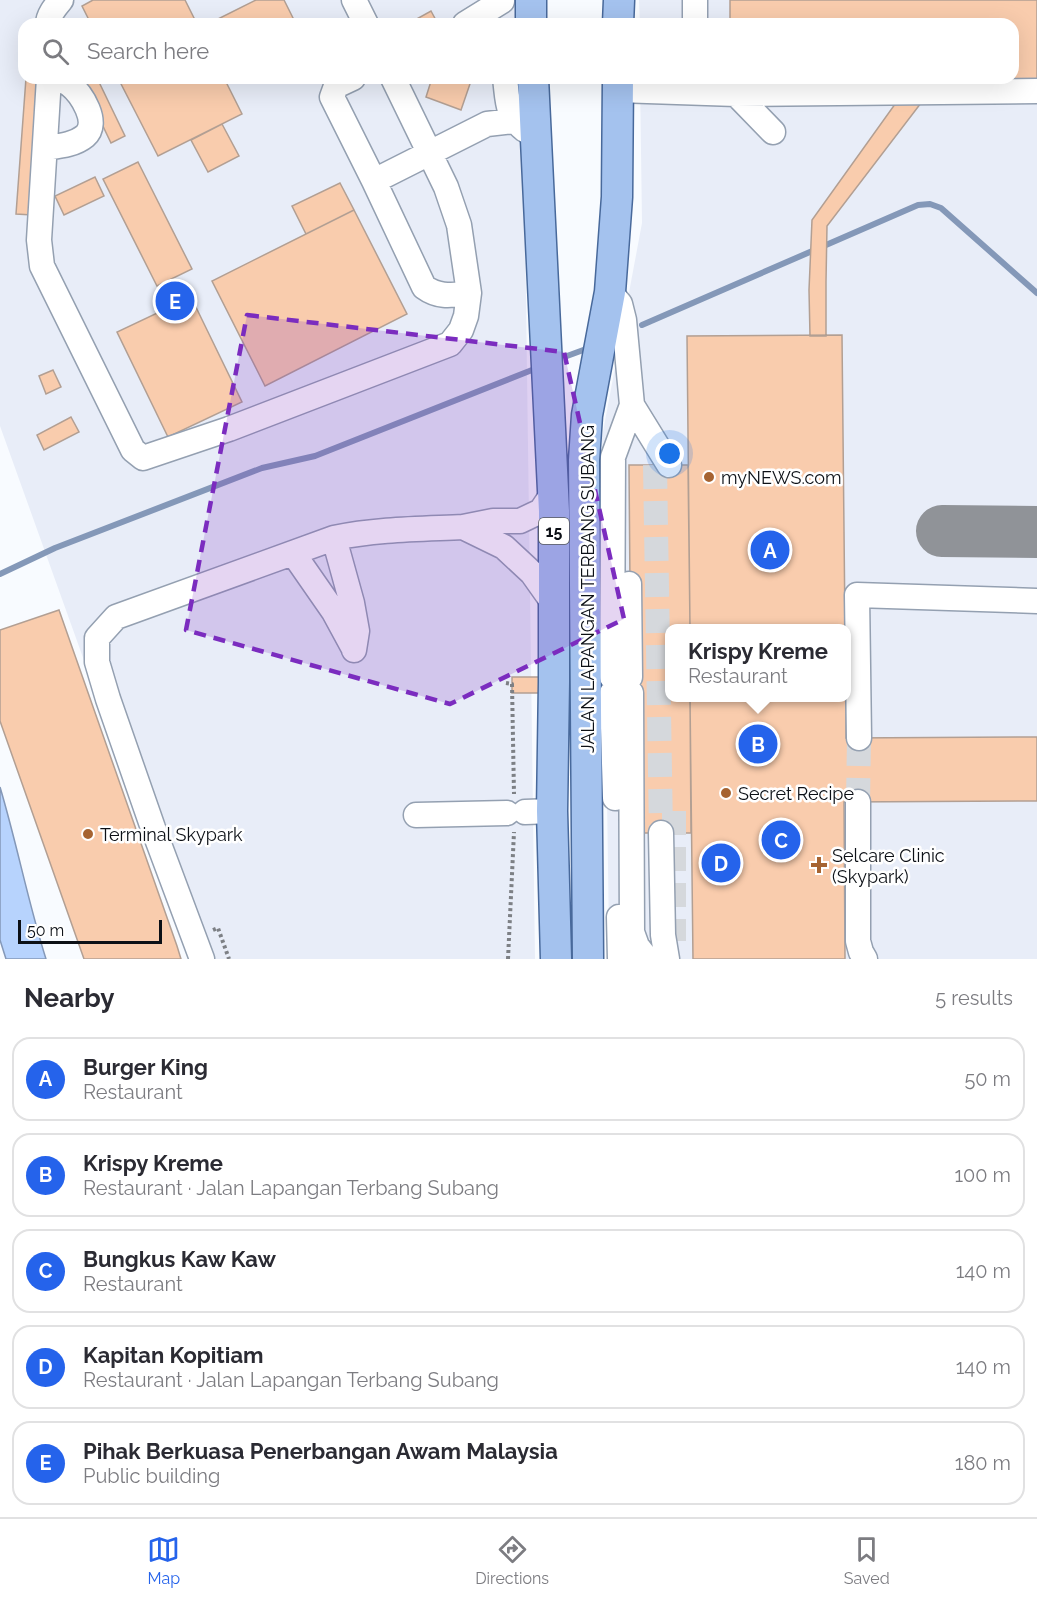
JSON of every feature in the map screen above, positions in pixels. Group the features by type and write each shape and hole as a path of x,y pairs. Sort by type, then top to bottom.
{"main road":[{"path":"531,0 531,18"},
{"path":"618,18 619,0"},
{"name":"JALAN LAPANGAN TERBANG SUBANG","path":"530,84 518,128 553,493 554,682 528,812 556,928 556,959"},
{"name":"JALAN LAPANGAN TERBANG SUBANG","path":"588,959 584,460 587,415 610,292 616,197 618,84"},
{"path":"552,959 556,928"}],"street":[{"path":"49,18 61,0"},
{"path":"354,0 363,18"},
{"path":"695,0 695,18"},
{"path":"481,18 502,8"},
{"path":"49,84 39,240 42,266 133,450 143,458 229,429 450,344 460,330 466,316 469,293 459,225 446,187 396,84"},
{"path":"45,148 74,143 86,135 91,128 90,111 69,84"},
{"path":"340,84 336,86 332,97 424,287 432,293 444,296 469,293"},
{"path":"497,84 505,109 518,128"},
{"path":"506,84 508,101 518,128"},
{"path":"618,84 735,94 1037,91"},
{"path":"735,94 773,132"},
{"path":"374,181 487,124 518,128"},
{"path":"610,292 620,304 624,320 632,405 662,465"},
{"path":"632,405 613,457 633,932 637,946 647,959"},
{"path":"202,959 108,699 97,662 97,638 116,617 334,538 396,529 463,527 493,521 520,521 542,511 553,493"},
{"path":"463,527 504,547 532,573 554,604"},
{"path":"293,553 334,612 354,650 357,631 352,603 334,538"},
{"path":"859,738 858,595 1037,601"},
{"path":"620,959 621,685"},
{"path":"858,802 861,953"},
{"path":"416,815 528,812"},
{"path":"661,833 663,935 667,959"}],"path":[{"path":"506,683 512,684"}],"highlighted area":[{"path":"247,315 564,352 624,619 450,704 186,630"}],"shaded area":[{"path":"0,0 522,0 522,18 18,18 18,84 523,84 535,959 191,959 0,426"},
{"path":"639,0 1037,0 1037,959 613,959 609,939 602,437 642,223 640,84 1019,84 1019,18 640,18"}],"water":[{"path":"0,787 46,959 6,959 0,940"}],"building":[{"path":"93,0 185,0 194,18 88,18 82,6"},
{"path":"256,0 284,0 293,18 220,18"},
{"path":"730,0 1037,0 1037,84 757,89 757,84 1019,84 1019,18 730,18"},
{"path":"431,11 435,18 418,18"},
{"path":"26,84 42,84 32,215 16,214"},
{"path":"83,84 100,84 125,136 111,143"},
{"path":"121,84 227,84 242,114 158,156"},
{"path":"430,84 470,84 461,110 426,97"},
{"path":"908,86 934,86 827,226 826,336 810,336 812,220"},
{"path":"222,124 239,156 208,172 191,140"},
{"path":"138,162 192,269 157,286 103,179"},
{"path":"95,177 104,196 64,215 55,196"},
{"path":"340,183 354,210 306,234 292,206"},
{"path":"354,210 407,314 265,386 212,281"},
{"path":"191,297 242,402 168,437 117,332"},
{"path":"842,335 845,624 690,624 687,336"},
{"path":"53,370 61,387 46,394 39,376"},
{"path":"71,417 79,432 44,450 37,435"},
{"path":"629,465 688,465 690,624 665,624 665,702 690,702 691,833 632,833"},
{"name":"Terminal Skypark","path":"59,610 181,959 84,959 0,721 0,630"},
{"path":"512,677 612,677 632,680 631,693 512,693"},
{"path":"690,702 846,702 846,738 1037,737 1037,801 844,802 845,959 693,959"}],"waterway":[{"path":"642,325 918,205 930,204 941,208 1037,293"},
{"path":"567,356 586,349"},
{"path":"0,574 55,548 262,468 315,456 532,370"}],"taxiway":[{"path":"942,531 1037,532"}],"tunnel":[{"path":"655,465 661,833"},
{"path":"858,802 859,738"},
{"path":"674,811 674,941"}],"place":[{"name":"Pihak Berkuasa Penerbangan Awam Malaysia","path":"175,301"},
{"name":"myNEWS.com","path":"709,477"},
{"name":"Burger King","path":"770,550"},
{"name":"Krispy Kreme","path":"758,744"},
{"name":"Secret Recipe","path":"726,793"},
{"name":"Terminal Skypark","path":"88,834"},
{"name":"Bungkus Kaw Kaw","path":"781,840"},
{"name":"Kapitan Kopitiam","path":"721,863"},
{"name":"Selcare Clinic (Skypark)","path":"819,865"}]}
